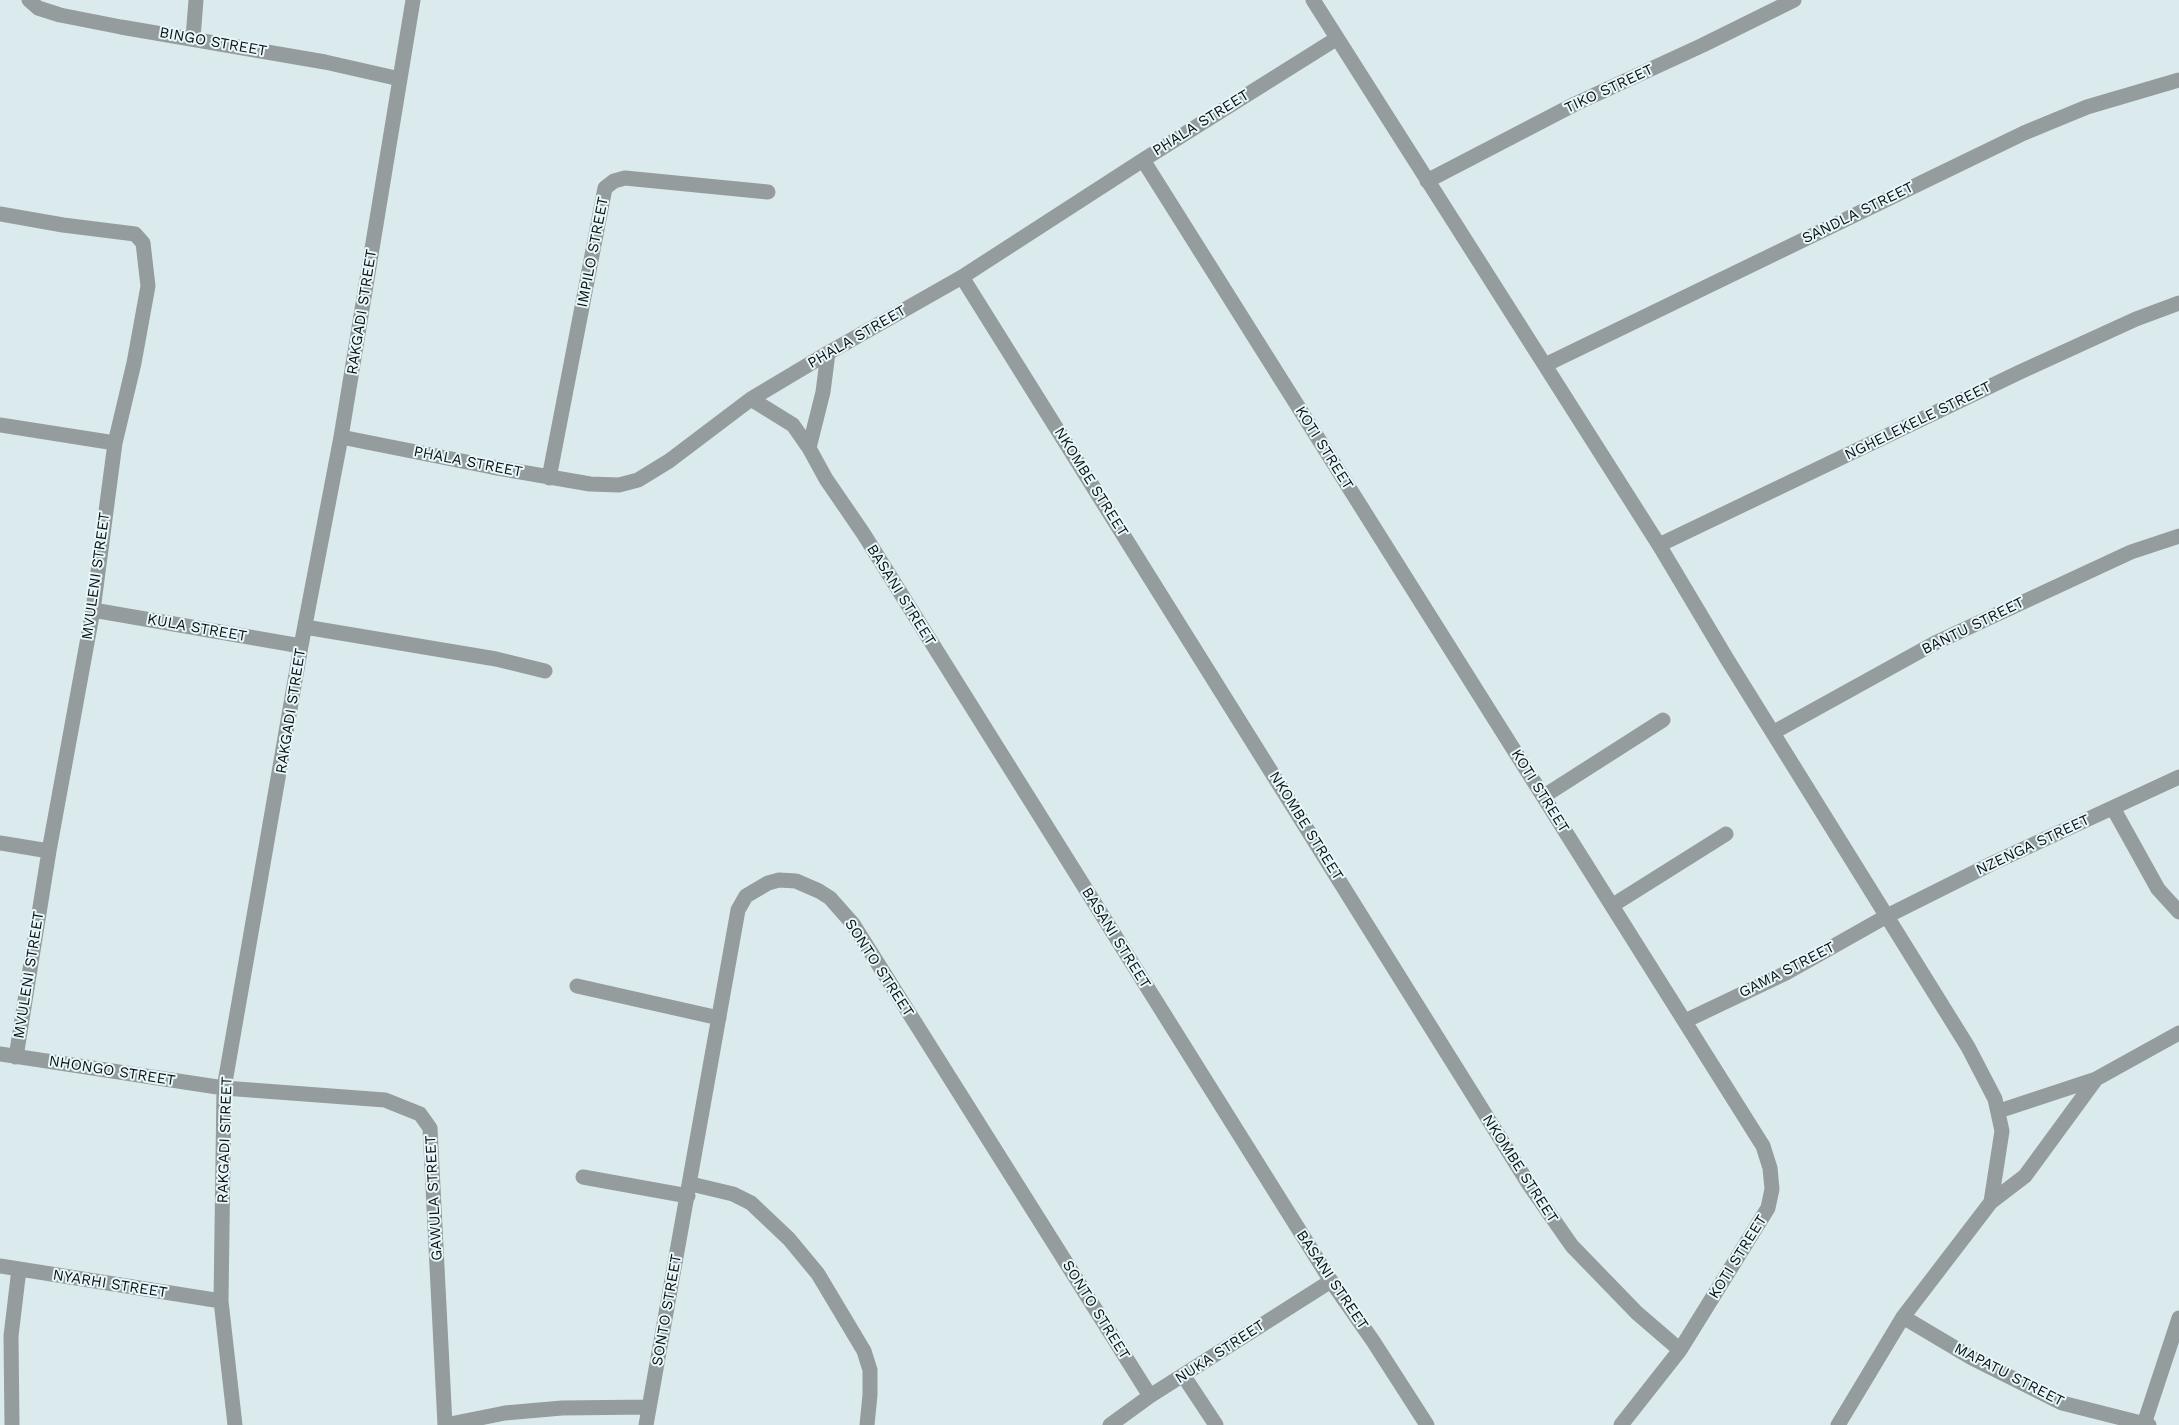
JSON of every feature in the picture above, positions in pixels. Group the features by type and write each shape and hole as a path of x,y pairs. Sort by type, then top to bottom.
{"street":[{"name":"BINGO STREET","path":"29,0 38,8 60,15 325,62 400,79"},
{"path":"193,38 196,0"},
{"name":"RAKGADI STREET","path":"235,1425 221,1301 224,1088 301,646 341,437 413,0"},
{"path":"1313,0 1336,40 1659,545 1727,659 1968,1047 1999,1111 2001,1145 1991,1202"},
{"name":"TIKO STREET","path":"1426,181 1575,104 1703,45 1794,0"},
{"name":"PHALA STREET","path":"341,437 550,478 590,484 619,485 638,480 669,461 751,399 962,277 1143,160 1336,40"},
{"name":"SANDLA STREET","path":"1545,364 2024,133 2087,107 2179,80"},
{"name":"KOTI STREET","path":"1143,160 1763,1146 1770,1168 1772,1189 1768,1208 1680,1350 1621,1425"},
{"name":"IMPILO STREET","path":"550,478 606,188 614,181 625,178 768,192"},
{"name":"MVULENI STREET","path":"0,214 63,225 135,234 144,243 148,286 134,362 115,443 93,610 49,851 16,1057"},
{"name":"NKOMBE STREET","path":"962,277 1530,1186 1572,1246 1637,1313 1680,1350"},
{"name":"NGHELEKELE STREET","path":"1659,545 2020,372 2136,319 2179,303"},
{"path":"809,448 823,392 828,353"},
{"name":"BASANI STREET","path":"751,399 793,424 809,448 826,479 863,533 1330,1280 1374,1341 1427,1425"},
{"path":"0,424 115,443"},
{"name":"BANTU STREET","path":"1774,732 1935,643 2131,552 2179,536"},
{"name":"KULA STREET","path":"93,610 301,646"},
{"path":"305,627 496,659 545,671"},
{"path":"1544,796 1663,720"},
{"name":"NZENGA STREET","path":"1887,916 1993,863 2179,777"},
{"path":"2113,808 2158,889 2179,912"},
{"path":"1613,905 1726,834"},
{"path":"0,843 49,851"},
{"name":"SONTO STREET","path":"646,1425 738,910 746,896 768,883 779,880 807,885 830,898 853,924 1150,1396"},
{"name":"GAMA STREET","path":"1685,1020 1786,973 1887,916"},
{"path":"577,986 719,1018"},
{"path":"1999,1111 2096,1079 2179,1033"},
{"name":"NHONGO STREET","path":"0,1054 224,1088"},
{"path":"1838,1425 1903,1317 1991,1202 2025,1176 2096,1079"},
{"name":"GAWULA STREET","path":"224,1088 385,1100 420,1114 426,1120 430,1128 434,1170 445,1425"},
{"path":"583,1177 732,1194 751,1202 789,1239 818,1274 864,1351 870,1370 867,1425"},
{"name":"NYARHI STREET","path":"0,1266 221,1301"},
{"path":"12,1425 11,1336 19,1269"},
{"name":"NUKA STREET","path":"1110,1425 1150,1396 1330,1280"},
{"name":"MAPATU STREET","path":"1903,1317 1972,1358 2062,1403 2147,1424"},
{"path":"2147,1424 2179,1318"},
{"path":"1183,1375 1216,1425"},
{"path":"445,1425 505,1413 562,1408 650,1407"}]}
